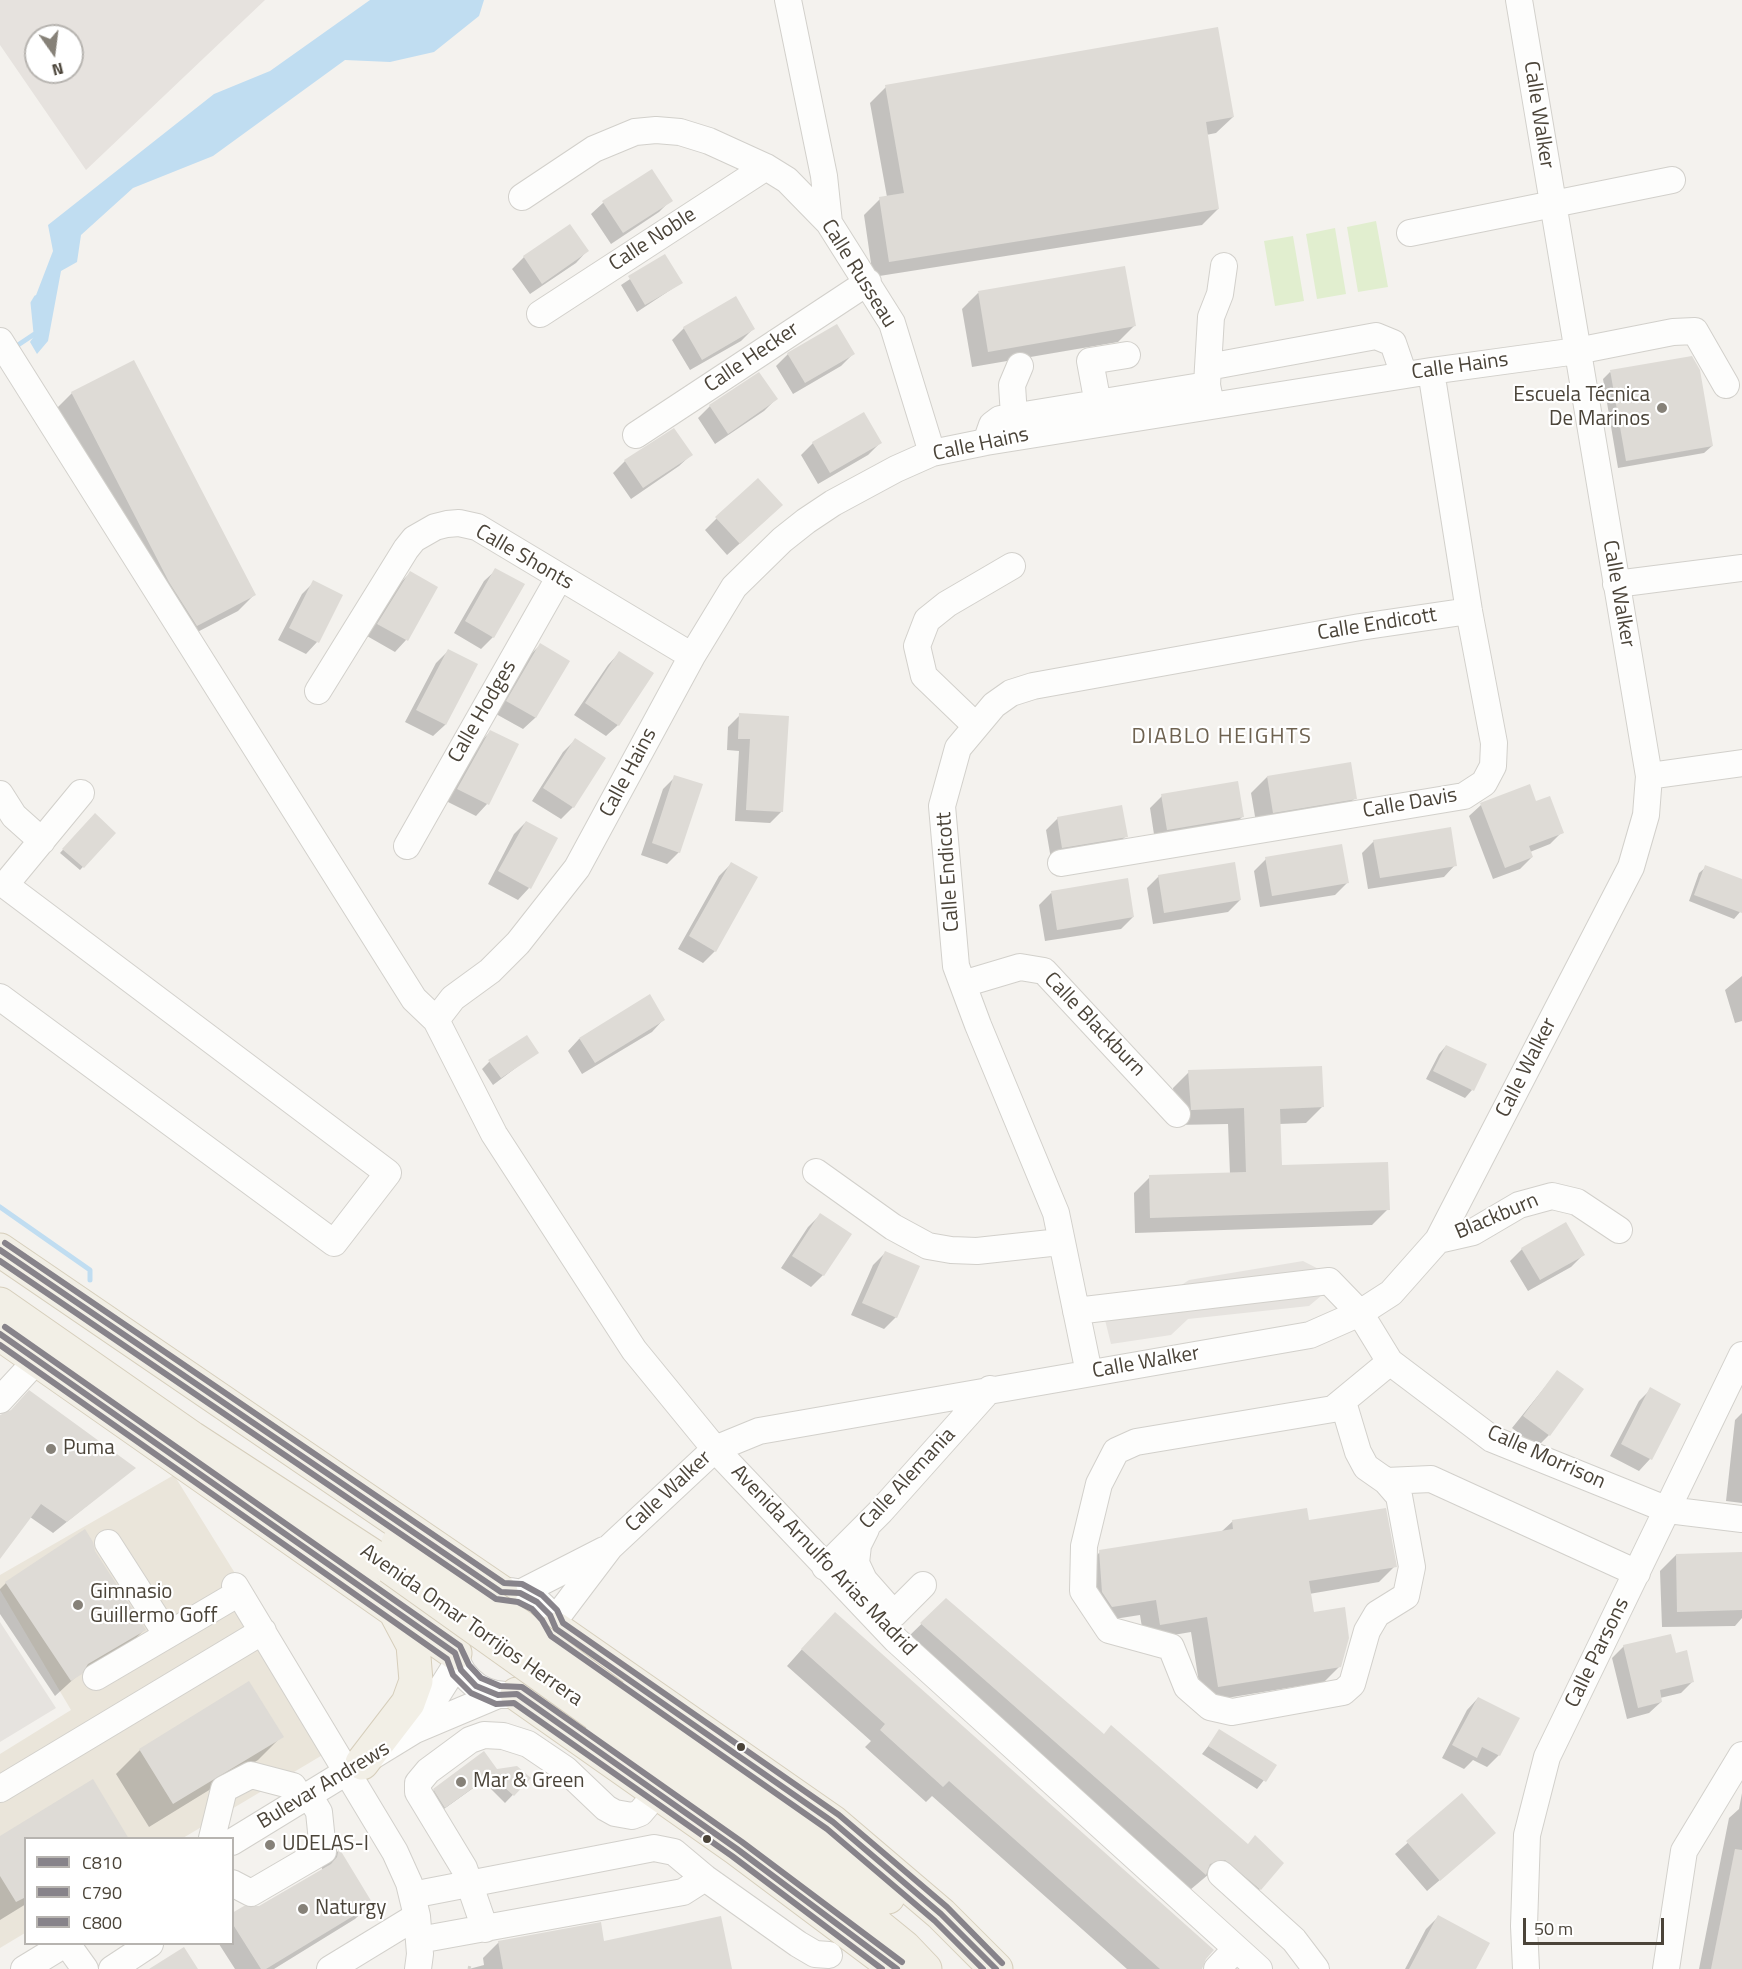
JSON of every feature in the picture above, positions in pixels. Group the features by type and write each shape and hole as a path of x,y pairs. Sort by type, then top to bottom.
{"main road":[{"path":"0,1250 399,1547 510,1592"},
{"name":"Avenida Omar Torrijos Herrera","path":"0,1261 399,1547 520,1626 614,1698 859,1874 929,1930 967,1969"},
{"name":"Avenida Omar Torrijos Herrera","path":"0,1304 192,1438 399,1547"},
{"path":"0,1334 383,1602 456,1658"},
{"path":"355,1767 408,1703 416,1681 413,1645 383,1602 385,1594 399,1591 415,1577 420,1563 420,1549 399,1547"},
{"path":"555,1625 614,1698 759,1767 833,1822 942,1914 996,1969"},
{"path":"590,1747 582,1734 579,1719 586,1697 604,1683 620,1681 614,1698"},
{"path":"508,1694 663,1797 835,1920 897,1969"},
{"name":"Avenida Omar Torrijos Herrera","path":"614,1698 750,1822 887,1932 925,1969"}],"street":[{"path":"788,0 824,176 829,223"},
{"name":"Calle Walker","path":"555,1625 610,1548 715,1449 759,1431 1310,1335 1360,1313 1390,1293 1438,1240 1631,867 1646,815 1649,776 1519,0"},
{"name":"Calle Russeau","path":"522,197 594,149 635,132 656,130 680,132 709,141 766,167 787,180 829,223 892,323 932,453"},
{"name":"Calle Noble","path":"540,314 766,167"},
{"path":"1410,233 1672,180"},
{"path":"1209,386 1211,317 1220,294 1224,266"},
{"name":"Calle Hecker","path":"636,435 868,282"},
{"name":"Calle Hains","path":"436,1020 453,998 490,971 518,943 577,868 692,656 734,587 782,540 852,492 932,453 986,442 1209,386 1404,375 1577,351 1695,331 1726,385"},
{"path":"986,442 992,425 1014,416 1209,386 1376,336 1393,343 1404,375"},
{"name":"Avenida Arnulfo Arias Madrid","path":"0,341 414,999 436,1020 494,1134 634,1350 715,1449 896,1640 1259,1969"},
{"path":"1098,404 1090,360 1127,355"},
{"path":"1014,416 1012,385 1020,366"},
{"name":"Calle Davis","path":"1061,863 1464,796 1484,783 1494,766 1494,744 1469,611 1431,371"},
{"name":"Calle Shonts","path":"318,691 414,539 435,527 459,523 477,526 559,578 692,656"},
{"path":"976,726 924,676 918,646 927,620 947,604 1012,566"},
{"path":"1616,584 1742,568"},
{"name":"Calle Hodges","path":"406,846 559,578"},
{"name":"Calle Endicott","path":"1089,1373 1060,1242 1056,1213 956,966 942,806 958,748 994,705 1011,693 1033,686 1360,627 1469,611"},
{"path":"1649,776 1742,763"},
{"path":"0,997 334,1243 388,1173 2,884 42,841 81,793"},
{"path":"0,794 14,816 42,841"},
{"name":"Calle Blackburn","path":"963,984 1020,967 1044,971 1177,1114"},
{"path":"816,1172 878,1217 928,1246 977,1251 1060,1242"},
{"name":"Blackburn","path":"1438,1240 1473,1232 1519,1205 1552,1196 1577,1202 1619,1230"},
{"name":"Calle Morrison","path":"1076,1311 1329,1281 1360,1313 1390,1362 1492,1439 1668,1510 1742,1519"},
{"name":"Calle Parsons","path":"1526,1969 1524,1926 1527,1835 1547,1757 1742,1355"},
{"path":"1,1398 36,1361"},
{"path":"1343,1402 1358,1452 1366,1467 1386,1481 1399,1496 1412,1567 1406,1596 1377,1614 1367,1631 1352,1684 1343,1692 1232,1712 1210,1707 1187,1687 1171,1647 1109,1630 1083,1591 1084,1546 1089,1524 1099,1484 1116,1451 1136,1442 1333,1409 1390,1362"},
{"name":"Calle Alemania","path":"825,1567 870,1522 990,1389"},
{"path":"1386,1481 1431,1479 1637,1573"},
{"path":"870,1522 858,1545 856,1563 864,1580 894,1614 923,1585"},
{"path":"108,1543 167,1635"},
{"name":"Calle Walker","path":"510,1592 610,1548"},
{"path":"96,1677 167,1635 236,1589 355,1767 395,1852 416,1917 418,1969"},
{"path":"510,1592 537,1602 555,1625 558,1645 555,1662 546,1677 533,1688 508,1694 476,1686 464,1674 456,1658 455,1634 464,1614 480,1599 510,1592"},
{"path":"0,1789 263,1631"},
{"name":"Bulevar Andrews","path":"415,1730 456,1658"},
{"name":"Bulevar Andrews","path":"234,1841 415,1730 508,1694"},
{"path":"485,1929 458,1856 418,1792 418,1782 428,1771 470,1740 484,1735 503,1736 528,1744 565,1769 606,1808 624,1815 640,1813 663,1797"},
{"path":"1665,1969 1684,1851 1742,1755"},
{"path":"212,1837 224,1789 251,1775 293,1786 319,1812 323,1851 251,1893 234,1883"},
{"path":"654,1848 651,1836 663,1797"},
{"path":"330,1969 469,1885 654,1848 674,1852 705,1878 798,1944 831,1962 835,1920"},
{"path":"1221,1874 1294,1940 1316,1969"},
{"path":"416,1917 485,1929 683,1892 705,1878"},
{"path":"24,1969 64,1945"},
{"path":"67,1945 85,1969"},
{"path":"112,1969 148,1945"},
{"path":"1217,1969 1236,1948"}],"shaded area":[{"path":"0,0 265,0 86,170 27,84 84,84 84,24 24,24 24,80 0,45"},
{"path":"1303,1261 1340,1280 1309,1306 1188,1319 1171,1335 1111,1344 1104,1316 1162,1298 1189,1280"},
{"path":"174,1475 341,1744 185,1837 24,1837 24,1934 0,1948 0,1754 71,1710 0,1590 0,1575"},
{"path":"0,1622 56,1708 0,1742"}],"green space":[{"path":"1376,221 1388,287 1358,292 1347,227"},
{"path":"1335,228 1346,294 1317,299 1306,234"},
{"path":"1293,236 1304,301 1275,306 1264,241"}],"water":[{"path":"370,0 484,0 479,16 434,52 390,62 345,60 213,156 133,188 81,235 77,262 61,271 48,341 37,354 30,342 36,333 33,303 53,251 48,225 214,94 270,71"}],"building":[{"path":"1218,27 1234,117 1206,122 1219,209 889,262 879,197 904,193 885,85"},
{"path":"652,169 673,201 623,233 602,201"},
{"path":"570,224 589,251 542,284 523,256"},
{"path":"665,254 683,283 645,305 628,276"},
{"path":"1125,266 1136,326 988,352 978,291"},
{"path":"736,296 755,329 702,360 683,327"},
{"path":"837,324 855,354 805,383 787,353"},
{"name":"Escuela Técnica De Marinos","path":"1692,356 1700,370 1713,446 1626,461 1610,370"},
{"path":"134,360 256,595 197,626 169,582 71,392"},
{"path":"759,372 778,399 728,434 709,405"},
{"path":"864,412 882,443 830,473 812,442"},
{"path":"674,428 693,455 643,488 624,460"},
{"path":"758,478 783,505 740,544 715,517"},
{"path":"495,568 525,584 494,638 465,621"},
{"path":"410,571 438,587 408,641 377,624"},
{"path":"313,580 343,595 319,643 289,628"},
{"path":"540,643 570,661 536,718 506,701"},
{"path":"448,649 478,664 446,725 416,710"},
{"path":"619,651 654,673 619,726 585,703"},
{"path":"739,713 789,716 783,812 746,810 750,739 738,739"},
{"path":"490,730 519,744 489,805 457,789"},
{"path":"575,738 606,758 574,808 543,788"},
{"path":"1351,762 1357,799 1273,813 1267,776"},
{"path":"674,775 703,784 680,853 652,843"},
{"path":"1238,781 1244,817 1167,830 1161,794"},
{"path":"1530,784 1536,801 1550,796 1564,833 1529,846 1533,857 1505,868 1480,803"},
{"path":"1122,805 1128,837 1062,848 1057,817"},
{"path":"95,813 116,833 84,868 62,849"},
{"path":"526,821 558,838 531,889 498,871"},
{"path":"1451,827 1457,866 1380,878 1373,840"},
{"path":"1342,844 1349,883 1272,896 1265,857"},
{"path":"731,862 758,877 716,952 689,936"},
{"path":"1235,862 1241,900 1164,913 1158,875"},
{"path":"1705,865 1742,879 1742,913 1694,895"},
{"path":"1128,878 1134,917 1057,930 1051,891"},
{"path":"650,994 665,1020 595,1063 579,1038"},
{"path":"527,1035 539,1053 501,1078 488,1060"},
{"path":"1446,1045 1487,1064 1474,1091 1433,1071"},
{"path":"1322,1066 1324,1107 1280,1109 1282,1165 1388,1162 1390,1210 1150,1218 1149,1175 1246,1172 1244,1108 1191,1110 1188,1070"},
{"path":"820,1213 852,1234 824,1276 792,1256"},
{"path":"1566,1222 1585,1255 1540,1280 1521,1248"},
{"path":"885,1251 920,1266 897,1318 862,1303"},
{"path":"1557,1370 1584,1389 1550,1436 1523,1416"},
{"path":"1650,1387 1681,1404 1652,1460 1621,1444"},
{"path":"29,1390 136,1468 67,1522 41,1504 0,1559 0,1415 11,1410"},
{"path":"1307,1508 1309,1520 1386,1508 1397,1567 1309,1581 1314,1612 1345,1607 1349,1638 1341,1667 1218,1687 1207,1617 1160,1625 1156,1600 1112,1607 1102,1592 1099,1550 1233,1529 1232,1520"},
{"name":"Gimnasio Guillermo Goff","path":"85,1529 93,1542 95,1551 146,1630 88,1664 82,1674 71,1681 5,1582"},
{"path":"1742,1552 1742,1610 1677,1612 1676,1554"},
{"path":"946,1598 1104,1734 1111,1725 1248,1844 1255,1835 1284,1863 1261,1890 1225,1860 1210,1864 1206,1875 920,1623"},
{"path":"835,1612 1214,1950 1206,1959 1202,1969 1160,1969 949,1781 943,1787 880,1730 885,1724 801,1649"},
{"path":"1671,1634 1676,1653 1687,1650 1694,1682 1660,1690 1662,1702 1638,1708 1623,1645"},
{"path":"249,1681 284,1737 173,1804 139,1749"},
{"path":"1478,1697 1520,1718 1500,1756 1482,1747 1477,1758 1452,1745"},
{"path":"1219,1729 1277,1765 1266,1782 1208,1746"},
{"name":"Mar & Green","path":"484,1751 497,1769 517,1766 531,1778 514,1796 491,1775 445,1808 433,1789"},
{"path":"93,1779 128,1837 24,1837 24,1898 16,1902 0,1876 0,1836"},
{"path":"1462,1793 1496,1833 1440,1881 1406,1841"},
{"name":"Naturgy","path":"339,1848 373,1904 266,1969 261,1969 234,1926 234,1912 244,1906 259,1906 331,1864 337,1857"},
{"path":"1735,1849 1742,1850 1742,1969 1711,1969"},
{"path":"1438,1915 1490,1943 1476,1969 1409,1969"},
{"path":"721,1916 732,1969 503,1969 498,1941 601,1922 604,1941"},
{"path":"184,1947 198,1969 149,1969"}],"waterway":[{"path":"15,347 36,333 33,303 36,298"},
{"path":"0,1207 90,1270 90,1280"}],"transit line":[{"name":"C800","path":"5,1243 504,1583 522,1584 542,1595 557,1610 563,1623 839,1815 947,1907 1002,1963"},
{"name":"C810","path":"0,1250 501,1592 520,1593 537,1602 550,1615 556,1629 833,1822 941,1914 996,1969"},
{"name":"C790","path":"0,1261 496,1599 518,1602 532,1609 542,1620 551,1636 827,1829 935,1921 983,1969"},
{"name":"C800","path":"5,1327 460,1646 469,1665 481,1678 500,1686 522,1687 742,1842 902,1962"},
{"name":"C810","path":"0,1334 455,1653 461,1670 476,1686 498,1695 517,1694 737,1849 897,1969"},
{"name":"C790","path":"0,1345 447,1659 453,1675 471,1693 496,1704 514,1703 732,1856 882,1969"}],"place":[{"name":"Escuela Técnica De Marinos","path":"1662,408"},
{"name":"Puma","path":"51,1449"},
{"name":"Gimnasio Guillermo Goff","path":"78,1605"},
{"name":"Mar & Green","path":"461,1782"},
{"name":"UDELAS-I","path":"270,1845"},
{"name":"Naturgy","path":"303,1909"}],"district":[{"name":"DIABLO HEIGHTS","path":"1222,738"}]}
